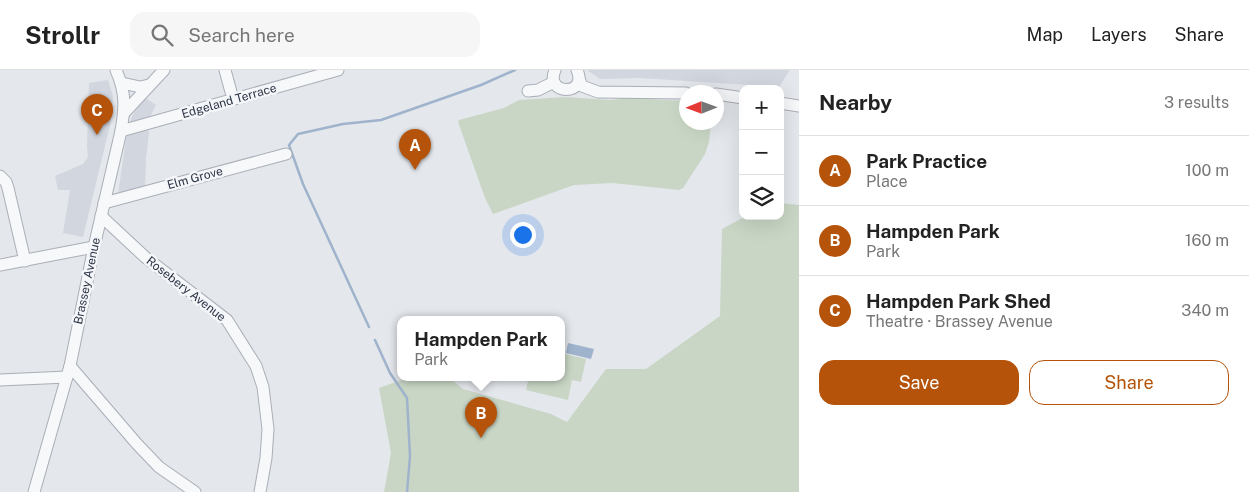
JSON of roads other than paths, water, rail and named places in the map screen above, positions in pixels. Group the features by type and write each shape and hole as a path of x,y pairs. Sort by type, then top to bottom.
{"street":[{"name":"Brassey Avenue","path":"34,492 68,372 121,131 124,113 124,93 116,70"},
{"path":"124,113 164,70"},
{"path":"225,70 231,92"},
{"name":"Edgeland Terrace","path":"121,131 338,70"},
{"path":"555,70 553,74 554,82 560,89 568,90 576,86 578,74"},
{"path":"578,74 582,86 598,92 679,94"},
{"path":"528,91 538,90 554,82"},
{"path":"122,84 148,85"},
{"path":"724,95 739,97"},
{"path":"784,104 799,106"},
{"name":"Elm Grove","path":"104,203 286,154"},
{"path":"0,176 6,182 24,261"},
{"name":"Rosebery Avenue","path":"101,216 145,257 227,320 256,366 264,387 268,428 266,458 260,492"},
{"path":"0,264 94,247"},
{"path":"0,380 68,372 159,467 195,492"}],"water":[{"path":"568,343 594,349 591,359 566,353"}],"waterway":[{"path":"369,327 303,184 289,145 298,134 343,124 381,120 481,85 515,70"},
{"path":"375,340 390,373 407,398 410,456 407,492"}],"place":[{"name":"Hampden Park Shed","path":"97,135"},
{"name":"Park Practice","path":"415,170"},
{"name":"Hampden Park","path":"481,438"}]}
